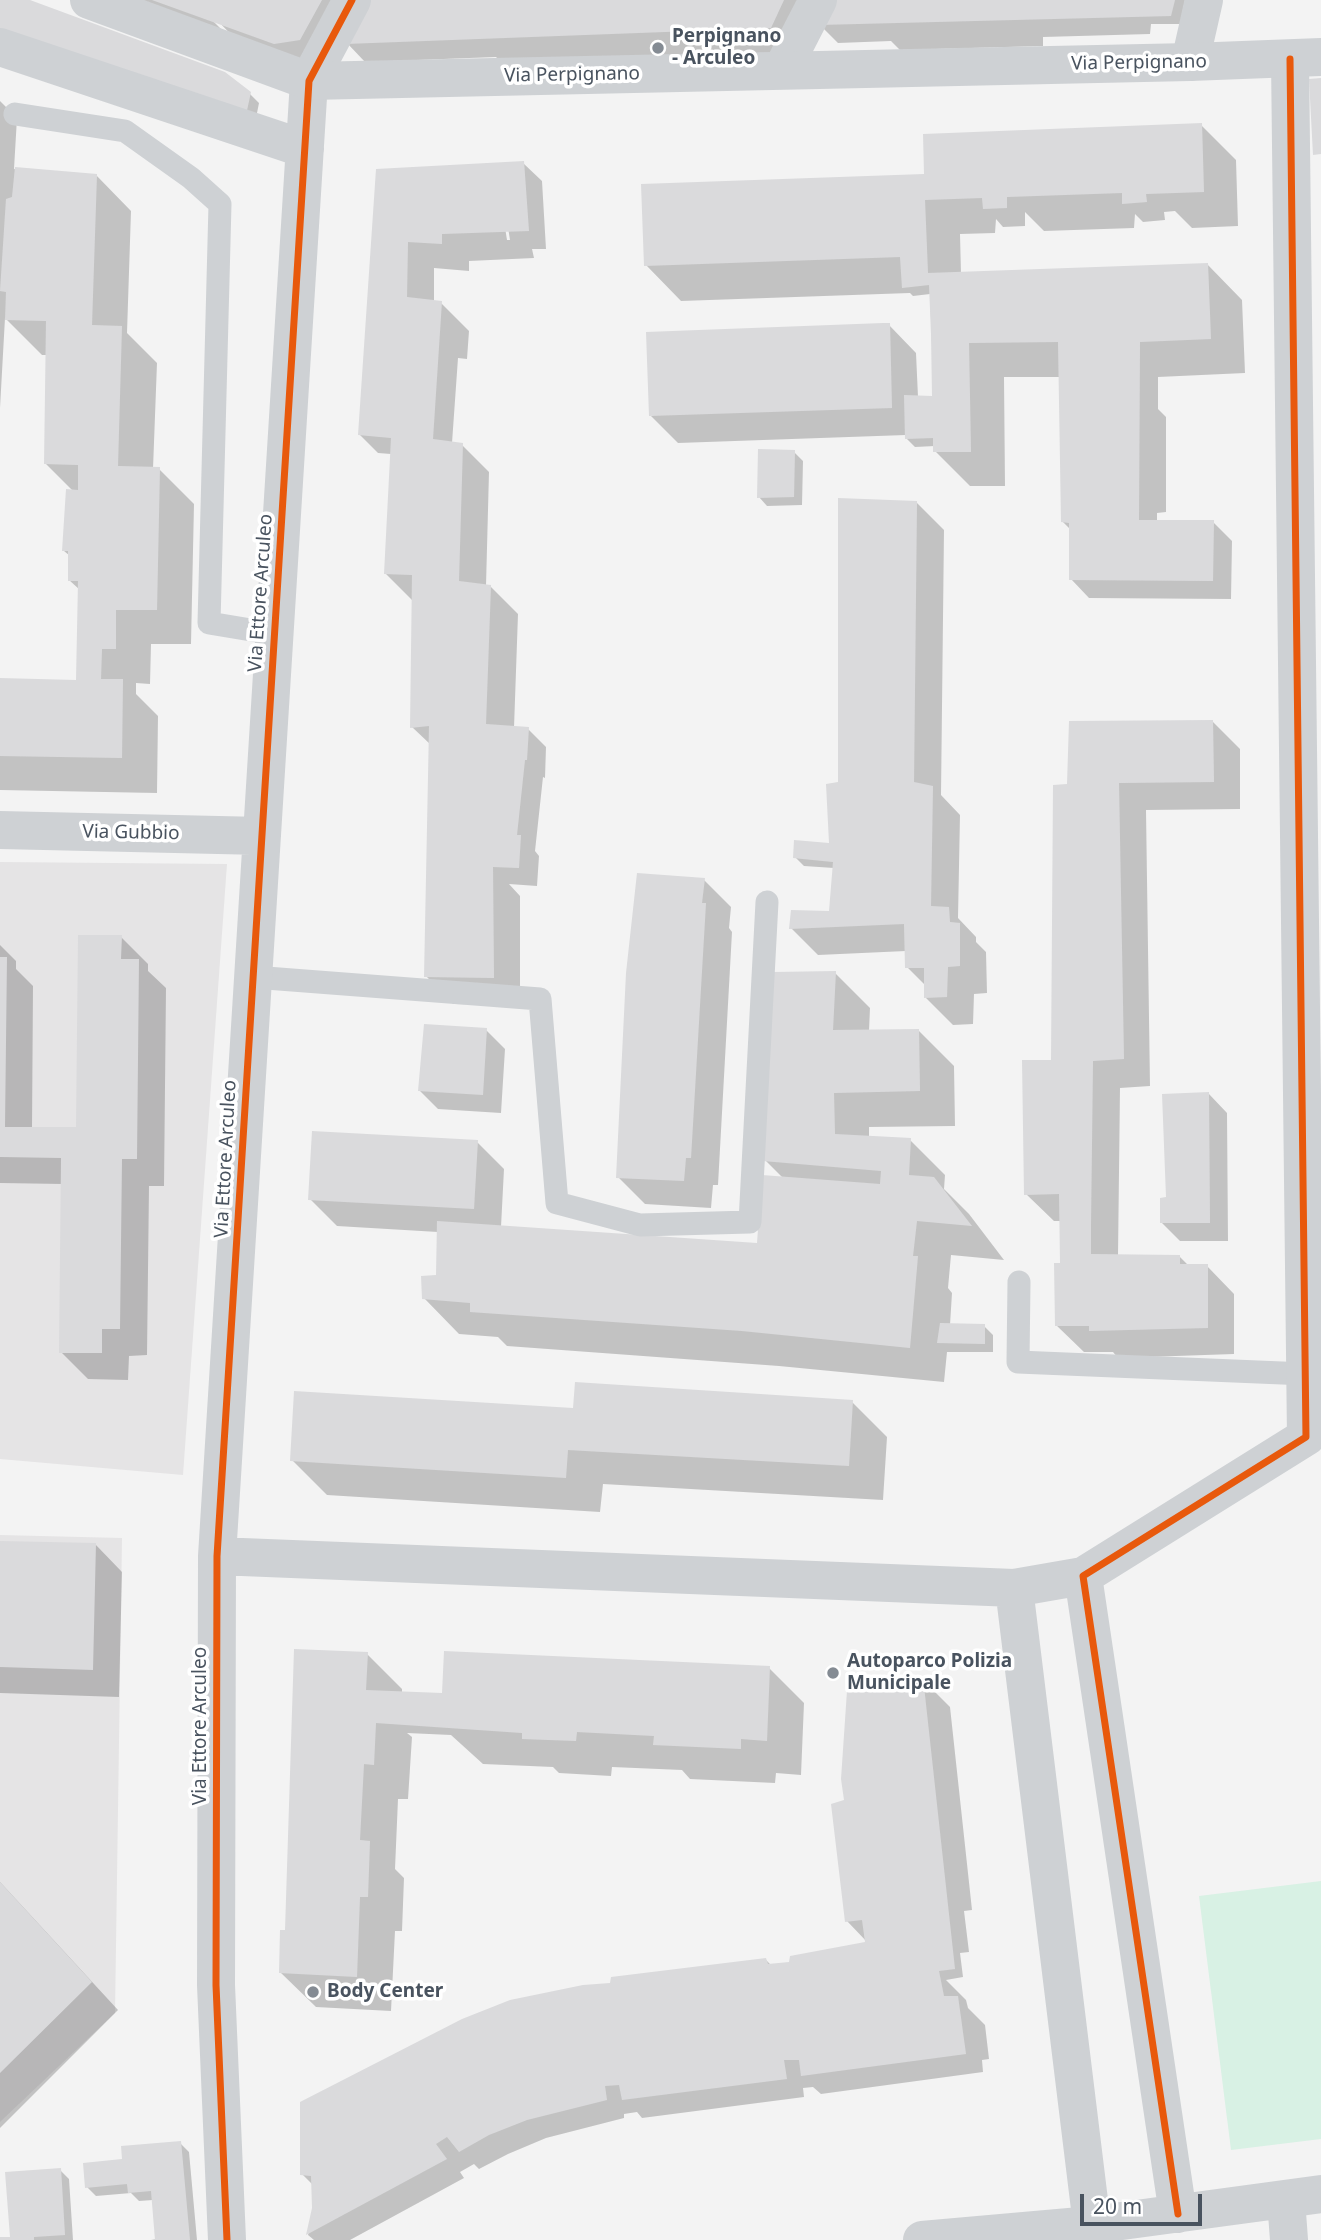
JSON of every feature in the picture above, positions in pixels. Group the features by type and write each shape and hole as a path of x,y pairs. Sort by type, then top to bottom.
{"street":[{"name":"Via Perpignano","path":"89,0 310,81 1306,58"},
{"path":"310,81 352,0"},
{"path":"782,70 818,0"},
{"path":"1190,62 1204,0"},
{"path":"0,47 305,149"},
{"path":"218,1556 1014,1588 1083,1576 1314,1438 1306,1374 1313,1258 1306,58"},
{"name":"Via Ettore Arculeo","path":"227,2240 216,1985 218,1556 310,81"},
{"name":"Via Gubbio","path":"0,830 262,836"},
{"path":"1083,1576 1178,2214"},
{"path":"1014,1588 1092,2225"},
{"path":"922,2240 1092,2225 1303,2197 1289,2240"}],"lane":[{"path":"15,114 125,131 191,178 220,204 209,623 275,634"},
{"path":"253,977 540,999 556,1203 640,1225 750,1222 767,902"},
{"path":"1020,1282 1018,1362 1306,1374"}],"shaded area":[{"path":"0,862 227,864 183,1475 0,1459"},
{"path":"0,1535 122,1538 115,2013 0,2122"}],"green space":[{"path":"1321,1881 1321,2139 1231,2150 1199,1896"}],"building":[{"path":"0,0 30,0 225,72 251,92 246,115 0,30"},
{"path":"152,0 322,0 300,40 274,44"},
{"path":"367,0 784,0 771,28 345,44"},
{"path":"830,0 1175,0 1171,16 818,25"},
{"path":"1321,78 1321,154 1313,155 1309,79"},
{"path":"1202,123 1204,192 1146,194 1147,202 1122,204 1122,193 1007,197 1007,208 983,209 982,198 925,200 928,273 1208,263 1211,339 1140,342 1139,520 1214,520 1213,581 1069,580 1069,523 1061,522 1058,342 969,343 971,452 933,452 933,438 905,439 904,395 932,396 931,334 929,285 902,288 900,257 644,266 641,184 924,174 923,134"},
{"path":"524,161 529,231 442,234 442,244 408,242 407,297 442,301 433,439 463,443 459,581 491,585 486,724 529,727 517,835 521,835 519,868 493,867 494,978 424,977 429,726 410,728 412,575 384,574 391,438 358,435 376,169"},
{"path":"15,167 97,174 92,325 122,326 118,466 160,467 157,610 116,610 116,649 102,649 101,679 123,679 122,758 0,756 0,678 76,680 78,581 68,581 68,551 62,551 66,489 78,490 78,465 44,464 46,321 5,320 6,292 0,291 6,199 12,197"},
{"path":"890,323 892,408 649,416 646,332"},
{"path":"758,449 795,450 794,497 757,498"},
{"path":"838,498 917,501 914,782 933,786 931,906 949,907 950,922 960,923 960,966 948,967 947,997 924,998 924,968 905,968 904,924 789,929 791,910 829,911 833,862 793,858 794,840 829,843 826,784 838,782"},
{"path":"1213,720 1214,782 1119,783 1124,1059 1093,1061 1091,1224 1091,1254 1180,1255 1180,1264 1208,1264 1208,1328 1089,1331 1089,1326 1055,1326 1054,1263 1060,1263 1059,1194 1024,1195 1022,1060 1051,1060 1053,785 1067,784 1069,721"},
{"path":"637,873 705,878 702,903 706,903 691,1158 686,1158 684,1181 616,1178 626,973"},
{"path":"78,935 122,935 121,959 139,959 137,1159 122,1159 120,1329 102,1329 102,1353 59,1353 61,1158 0,1157 0,957 7,957 5,1127 76,1127"},
{"path":"836,971 833,1030 919,1029 920,1091 834,1093 835,1134 911,1138 909,1175 934,1177 972,1226 917,1221 913,1256 918,1256 910,1348 742,1331 470,1312 470,1303 422,1299 421,1276 436,1275 437,1221 757,1243 762,1175 880,1184 881,1171 763,1161 773,972"},
{"path":"424,1024 487,1028 483,1095 418,1091"},
{"path":"1209,1092 1210,1223 1160,1223 1160,1198 1166,1197 1162,1094"},
{"path":"312,1131 478,1140 474,1209 308,1200"},
{"path":"940,1323 985,1324 985,1344 937,1343"},
{"path":"575,1382 853,1400 849,1466 568,1450 566,1478 290,1461 294,1391 573,1408"},
{"path":"0,1541 96,1543 93,1670 0,1667"},
{"path":"294,1649 368,1652 366,1690 442,1693 444,1651 770,1666 767,1741 741,1739 741,1749 653,1745 654,1736 577,1732 576,1741 522,1739 522,1733 376,1723 374,1765 364,1764 360,1840 370,1841 368,1897 360,1897 357,1977 279,1973 280,1930 285,1930"},
{"path":"848,1676 923,1677 955,1969 939,1971 944,1996 958,1996 966,2054 801,2076 799,2060 784,2060 787,2079 622,2100 619,2085 605,2086 607,2100 527,2120 489,2135 459,2152 447,2137 436,2144 447,2159 306,2235 312,2208 311,2176 300,2175 300,2102 462,2019 510,2000 583,1985 610,1983 611,1977 766,1958 768,1964 789,1962 790,1956 865,1942 862,1920 845,1922 831,1804 844,1800 841,1779"},
{"path":"0,1882 92,1982 0,2073"},
{"path":"181,2141 190,2240 155,2240 151,2191 128,2193 127,2184 85,2188 83,2163 122,2159 121,2146"},
{"path":"61,2168 65,2235 34,2237 34,2240 0,2240 0,2237 10,2237 5,2172"}],"cycle path":[{"path":"227,2240 216,1985 217,1556 309,81 352,0"},
{"path":"1178,2214 1083,1576 1306,1437 1290,59"}],"place":[{"name":"Perpignano - Arculeo","path":"658,48"},
{"name":"Autoparco Polizia Municipale","path":"833,1673"},
{"name":"Body Center","path":"313,1992"}]}
